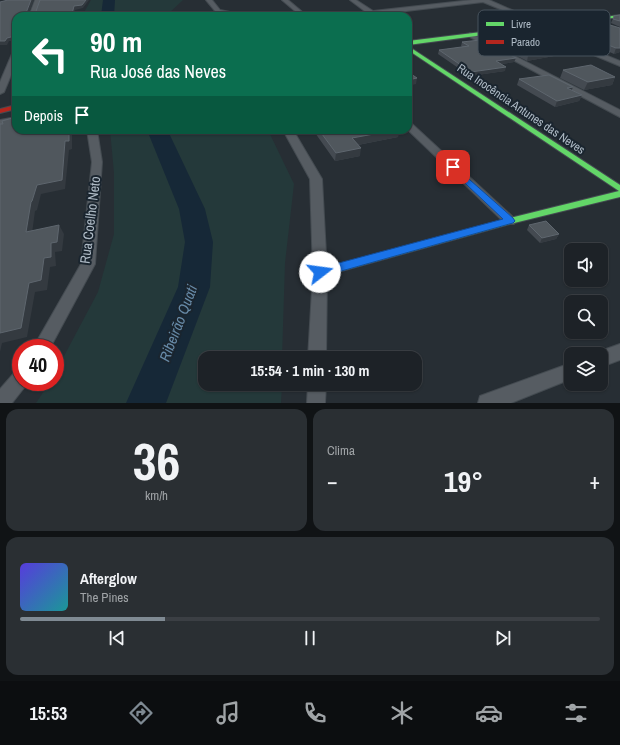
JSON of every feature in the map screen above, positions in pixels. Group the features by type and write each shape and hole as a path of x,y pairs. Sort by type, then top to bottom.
{"street":[{"path":"34,12 38,0"},
{"path":"209,0 218,11 224,12"},
{"path":"285,0 299,12"},
{"path":"353,0 371,12"},
{"path":"416,0 429,6"},
{"path":"380,12 484,0 504,10"},
{"path":"608,10 620,8"},
{"path":"610,17 620,16"},
{"path":"412,34 478,26"},
{"path":"412,42 478,33"},
{"path":"470,35 478,39"},
{"name":"Rua Inocência Antunes das Neves","path":"412,51 620,189"},
{"path":"510,56 620,114"},
{"path":"603,56 620,64"},
{"path":"0,92 12,64"},
{"path":"0,102 12,100"},
{"path":"0,111 12,109"},
{"path":"0,123 12,121"},
{"path":"412,129 510,221"},
{"name":"Rua Coelho Neto","path":"46,339 88,264 97,162 93,134"},
{"path":"290,134 316,179 320,272 317,351"},
{"path":"320,272 510,221 620,194"},
{"path":"608,356 620,352"},
{"path":"487,403 564,374"},
{"path":"0,403 12,389"},
{"path":"316,391 316,403"}],"green space":[{"path":"91,0 183,0 170,12 84,12"},
{"path":"110,134 270,134 294,184 285,263 282,351 198,351 198,391 282,391 281,403 36,403 44,391 64,391 64,356 98,292 114,234 114,173"}],"building":[{"path":"8,0 31,0 26,12 12,12 12,35 5,41 0,41 0,2"},
{"path":"40,0 86,0 82,5 74,6 72,12 36,12"},
{"path":"620,15 620,21 613,19 614,16"},
{"path":"610,25 620,28 620,48 610,46"},
{"path":"478,40 478,56 512,56 516,58 496,61 506,67 471,72 439,50 469,46 462,42"},
{"path":"591,65 615,77 588,82 563,70"},
{"path":"412,75 417,78 412,79"},
{"path":"549,75 573,87 567,88 582,95 557,101 519,79"},
{"path":"12,118 12,134 69,134 69,141 65,141 62,180 37,185 31,202 26,232 59,225 57,242 51,243 51,257 44,258 41,280 29,283 21,328 0,333 0,124 3,124 2,121"},
{"path":"322,134 374,134 352,138 361,148 336,153"},
{"path":"546,221 559,234 542,238 529,225"}],"waterway":[{"name":"Ribeirão Quati","path":"108,12 109,0"},
{"name":"Ribeirão Quati","path":"146,403 194,287 199,242 192,209 159,134"}],"traffic: fast":[{"path":"610,17 620,16"},
{"path":"412,42 478,34"},
{"path":"412,51 620,189"},
{"path":"320,273 510,221 620,194"}],"traffic: jam":[{"path":"0,111 12,108"}],"route":[{"path":"320,272 510,221 453,167"}]}
